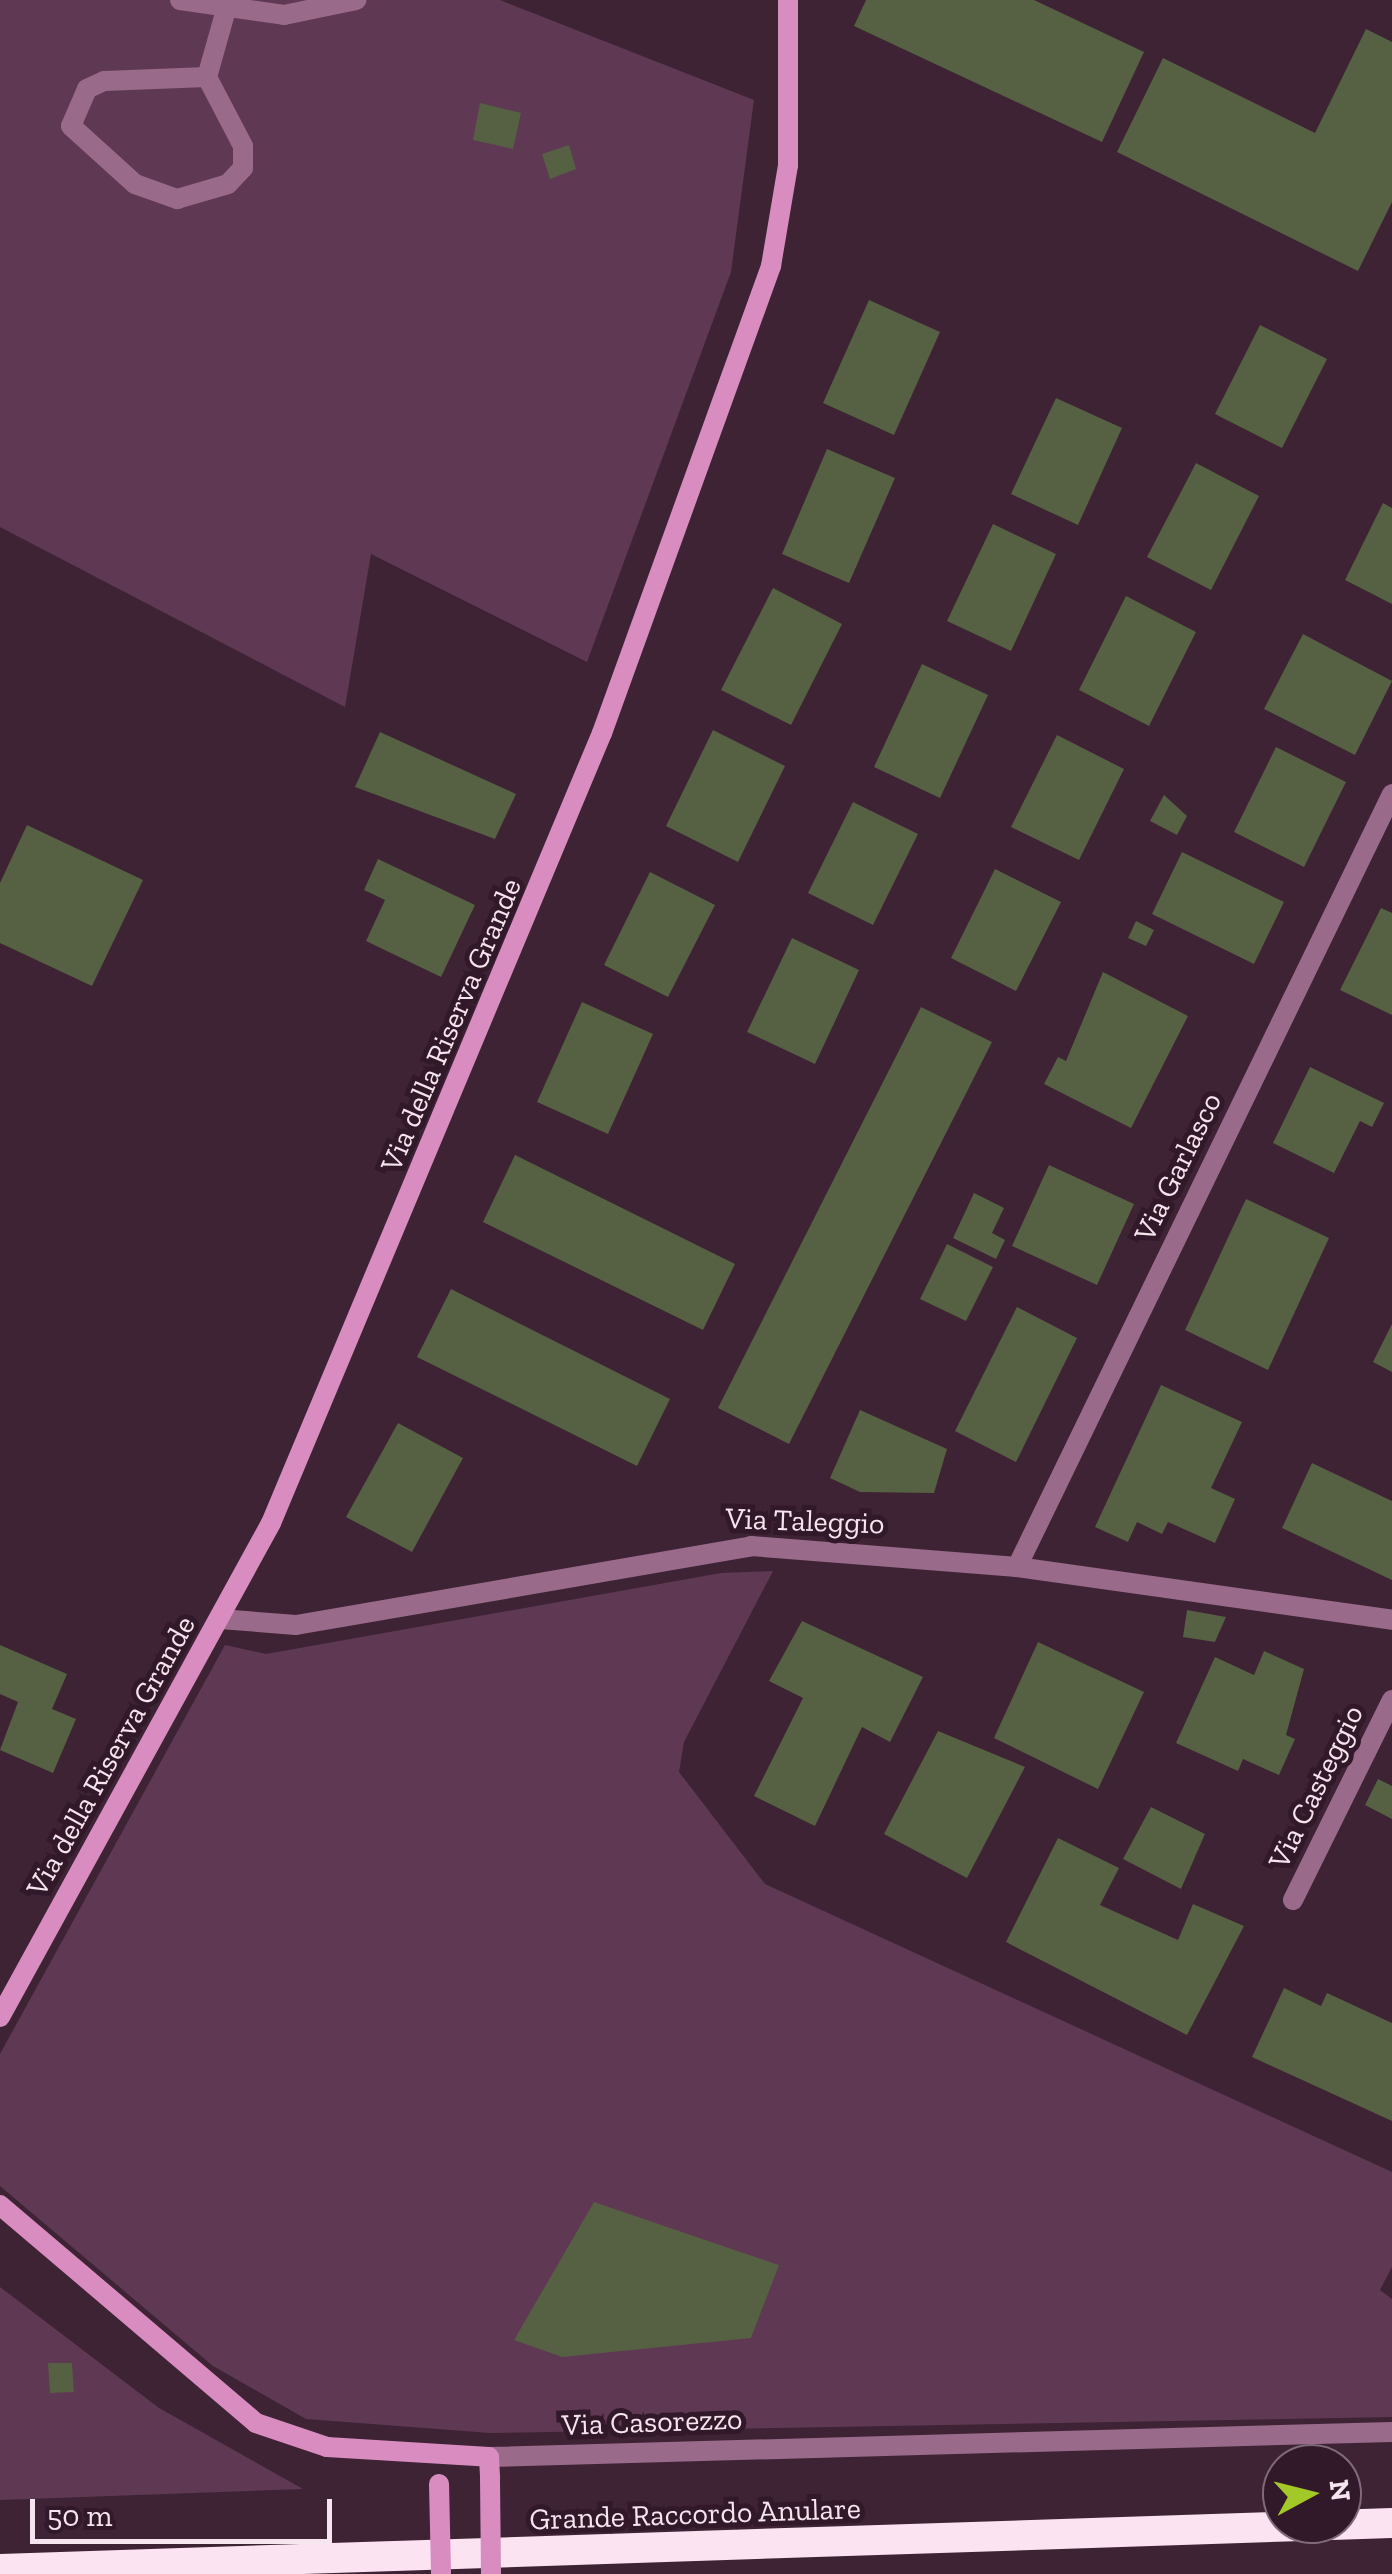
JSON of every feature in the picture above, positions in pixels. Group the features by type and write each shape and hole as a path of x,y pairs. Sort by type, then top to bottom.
{"highway":[{"name":"Grande Raccordo Anulare","path":"0,2569 1392,2523"}],"street":[{"path":"180,0 284,16 356,0"},
{"name":"Via della Riserva Grande","path":"0,2017 220,1619 292,1478 480,1035 739,366 784,202 790,5"},
{"path":"223,110 177,84 138,73 87,89 72,126 134,184 177,199 205,195 244,168 223,110 206,77 226,10"},
{"path":"177,84 206,77"},
{"name":"Via Garlasco","path":"1017,1567 1392,794"},
{"name":"Via Taleggio","path":"220,1619 296,1625 732,1546 1017,1567 1392,1620"},
{"name":"Via Casteggio","path":"1293,1900 1392,1700"},
{"name":"Via Casorezzo","path":"0,2205 256,2424 309,2444 489,2457 1392,2432"},
{"path":"439,2456 441,2574"},
{"path":"489,2457 491,2574"}],"shaded area":[{"path":"0,0 500,0 754,100 731,272 587,662 371,554 345,707 0,527"},
{"path":"773,1571 684,1742 679,1772 765,1884 1392,2172 1392,2267 1380,2290 1392,2299 1392,2417 490,2433 306,2419 213,2366 0,2186 0,2054 225,1645 266,1654 721,1573"},
{"path":"0,2287 159,2408 303,2489 0,2500"}],"building":[{"path":"866,0 1034,0 1144,52 1102,142 854,26"},
{"path":"1366,29 1392,42 1392,202 1358,271 1117,152 1163,58 1315,133"},
{"path":"480,103 521,113 513,149 473,140"},
{"path":"569,145 576,169 550,179 542,154"},
{"path":"869,300 940,332 894,435 823,403"},
{"path":"1260,325 1327,359 1282,448 1215,414"},
{"path":"1056,398 1122,428 1078,525 1011,494"},
{"path":"827,449 895,478 849,583 782,554"},
{"path":"1196,463 1259,496 1211,590 1147,557"},
{"path":"1383,503 1392,508 1392,604 1345,580"},
{"path":"993,524 1056,554 1011,651 947,621"},
{"path":"773,588 842,624 791,725 721,690"},
{"path":"1126,596 1196,632 1149,726 1079,690"},
{"path":"1303,634 1392,681 1355,755 1264,709"},
{"path":"922,664 988,695 940,798 874,767"},
{"path":"713,730 785,766 738,862 666,826"},
{"path":"380,732 516,794 495,839 355,787"},
{"path":"1057,735 1124,769 1079,860 1011,827"},
{"path":"1276,747 1346,782 1304,867 1234,832"},
{"path":"1164,795 1187,816 1177,835 1150,821"},
{"path":"853,802 918,834 873,925 808,893"},
{"path":"27,825 143,880 92,986 0,943 0,883"},
{"path":"1182,852 1284,902 1254,964 1152,914"},
{"path":"378,859 475,905 441,977 366,941 385,900 364,890"},
{"path":"995,869 1061,902 1016,991 951,958"},
{"path":"650,872 715,905 668,997 604,965"},
{"path":"1381,908 1392,913 1392,1015 1340,990"},
{"path":"1136,921 1154,930 1146,946 1128,938"},
{"path":"792,938 859,970 815,1064 747,1032"},
{"path":"1103,972 1188,1016 1131,1128 1044,1084 1058,1057 1066,1061"},
{"path":"582,1002 653,1034 608,1134 537,1102"},
{"path":"921,1007 992,1042 789,1444 718,1408"},
{"path":"1310,1067 1384,1103 1372,1127 1360,1121 1334,1173 1273,1143"},
{"path":"515,1155 735,1264 703,1330 483,1222"},
{"path":"1049,1165 1134,1204 1097,1285 1012,1246"},
{"path":"974,1193 1004,1208 992,1233 1005,1240 996,1259 953,1238"},
{"path":"1246,1199 1329,1238 1268,1370 1185,1330"},
{"path":"947,1244 993,1267 966,1321 920,1299"},
{"path":"451,1289 670,1399 637,1466 417,1357"},
{"path":"1017,1307 1077,1338 1016,1462 955,1431"},
{"path":"1392,1324 1392,1372 1373,1362"},
{"path":"1161,1385 1242,1422 1211,1488 1235,1499 1215,1543 1168,1522 1162,1534 1137,1522 1128,1542 1095,1527"},
{"path":"860,1410 947,1449 934,1493 860,1492 830,1478"},
{"path":"398,1423 463,1458 412,1552 346,1517"},
{"path":"1312,1463 1392,1501 1392,1580 1282,1528"},
{"path":"1187,1610 1226,1617 1215,1642 1183,1637"},
{"path":"802,1621 923,1677 890,1742 862,1727 815,1826 754,1796 803,1698 769,1681"},
{"path":"1038,1642 1144,1692 1098,1789 994,1738"},
{"path":"0,1645 67,1674 52,1709 76,1719 53,1773 0,1750 18,1702 0,1694"},
{"path":"1264,1651 1304,1669 1286,1735 1295,1739 1279,1775 1243,1759 1238,1771 1176,1743 1215,1657 1254,1675"},
{"path":"938,1731 1025,1767 967,1878 884,1834"},
{"path":"1378,1779 1392,1786 1392,1819 1365,1805"},
{"path":"1151,1807 1205,1834 1181,1889 1123,1859"},
{"path":"1058,1838 1119,1868 1100,1905 1178,1940 1193,1904 1244,1926 1187,2035 1006,1942"},
{"path":"1284,1988 1321,2006 1327,1993 1392,2023 1392,2121 1252,2057"},
{"path":"594,2202 779,2265 751,2338 562,2357 514,2340"},
{"path":"48,2363 72,2363 74,2392 50,2393"}]}
